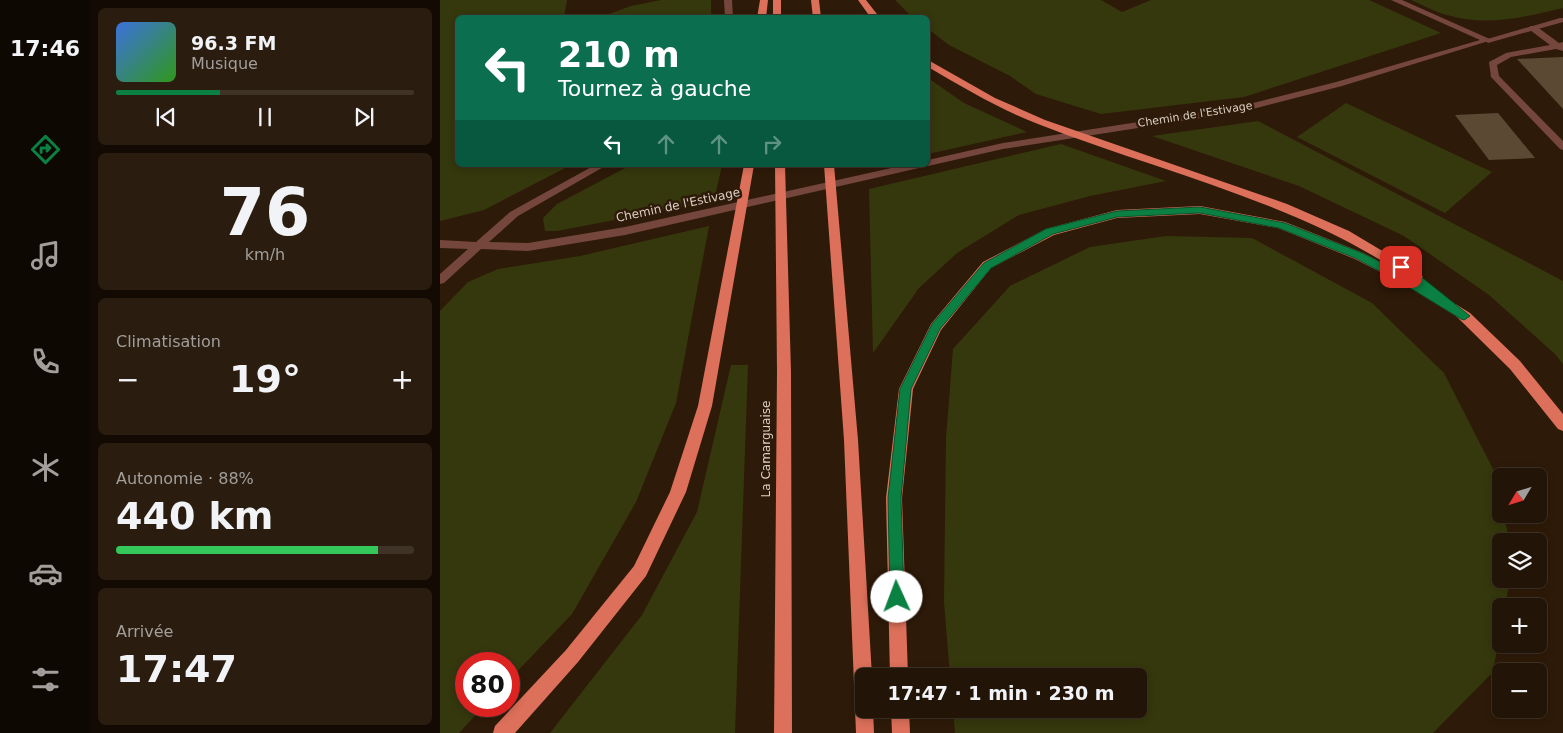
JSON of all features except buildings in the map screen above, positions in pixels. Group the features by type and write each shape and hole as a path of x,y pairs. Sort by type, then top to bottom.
{"highway":[{"path":"762,15 764,0"},
{"path":"777,0 777,15"},
{"path":"816,0 817,15"},
{"path":"862,0 874,15"},
{"path":"930,64 991,100 1052,125 1283,207 1345,234 1415,275 1464,316 1515,365 1563,426"},
{"path":"502,733 572,656 640,571 678,492 705,406 749,167"},
{"name":"La Camarguaise","path":"780,167 784,372 783,733"},
{"path":"829,168 851,440 862,668"},
{"path":"899,668 894,498 906,389 936,327 987,265 1050,232 1117,214 1200,210 1281,226 1359,256 1408,281 1464,316"},
{"path":"864,718 865,733"},
{"path":"900,718 901,733"}],"street":[{"path":"728,0 729,15"},
{"path":"1395,0 1488,40"},
{"name":"Chemin de l'Estivage","path":"930,163 1003,146 1240,109 1339,84 1563,20"},
{"path":"1533,28 1561,47"},
{"path":"1561,47 1509,55 1492,64 1495,78 1563,147"},
{"path":"440,280 514,214 598,167"},
{"name":"Chemin de l'Estivage","path":"440,244 528,247 625,231 910,167"}],"green space":[{"path":"440,0 567,0 564,15 455,15 455,167 567,167 484,210 440,221"},
{"path":"661,0 711,0 711,15 606,15 631,6"},
{"path":"895,0 1101,0 1122,12 1151,0 1369,0 1441,33 1244,97 1101,114 1036,94 1010,76 949,45 930,31 930,15 910,15"},
{"path":"1411,0 1563,0 1563,8 1534,15 1477,20 1462,19 1442,14"},
{"path":"930,79 964,103 1027,132 930,154"},
{"path":"1346,103 1492,172 1445,213 1297,137"},
{"path":"1258,121 1563,281 1563,364 1555,354 1489,295 1404,236 1299,186 1152,136"},
{"path":"1061,144 1166,181 1090,196 1019,215 957,253 919,288 873,353 869,189"},
{"path":"627,167 722,167 714,201 557,231 545,231 543,218 557,204"},
{"path":"709,226 676,403 636,502 572,614 520,668 520,652 455,652 455,717 474,717 459,733 440,733 440,311 468,282 498,269 580,256"},
{"path":"1166,236 1252,238 1372,303 1444,373 1492,468 1492,523 1505,523 1508,533 1492,533 1492,588 1508,588 1506,598 1492,598 1492,653 1496,653 1495,663 1492,663 1492,673 1433,733 955,733 954,718 1147,718 1147,668 949,668 944,602 946,438 953,349 1010,286 1090,247"},
{"path":"731,365 748,365 735,733 550,733 642,615 697,512"}],"route":[{"path":"897,597 894,498 906,389 936,327 987,265 1050,232 1117,214 1200,210 1281,226 1359,256 1408,281 1464,316 1415,275 1401,267"}]}
